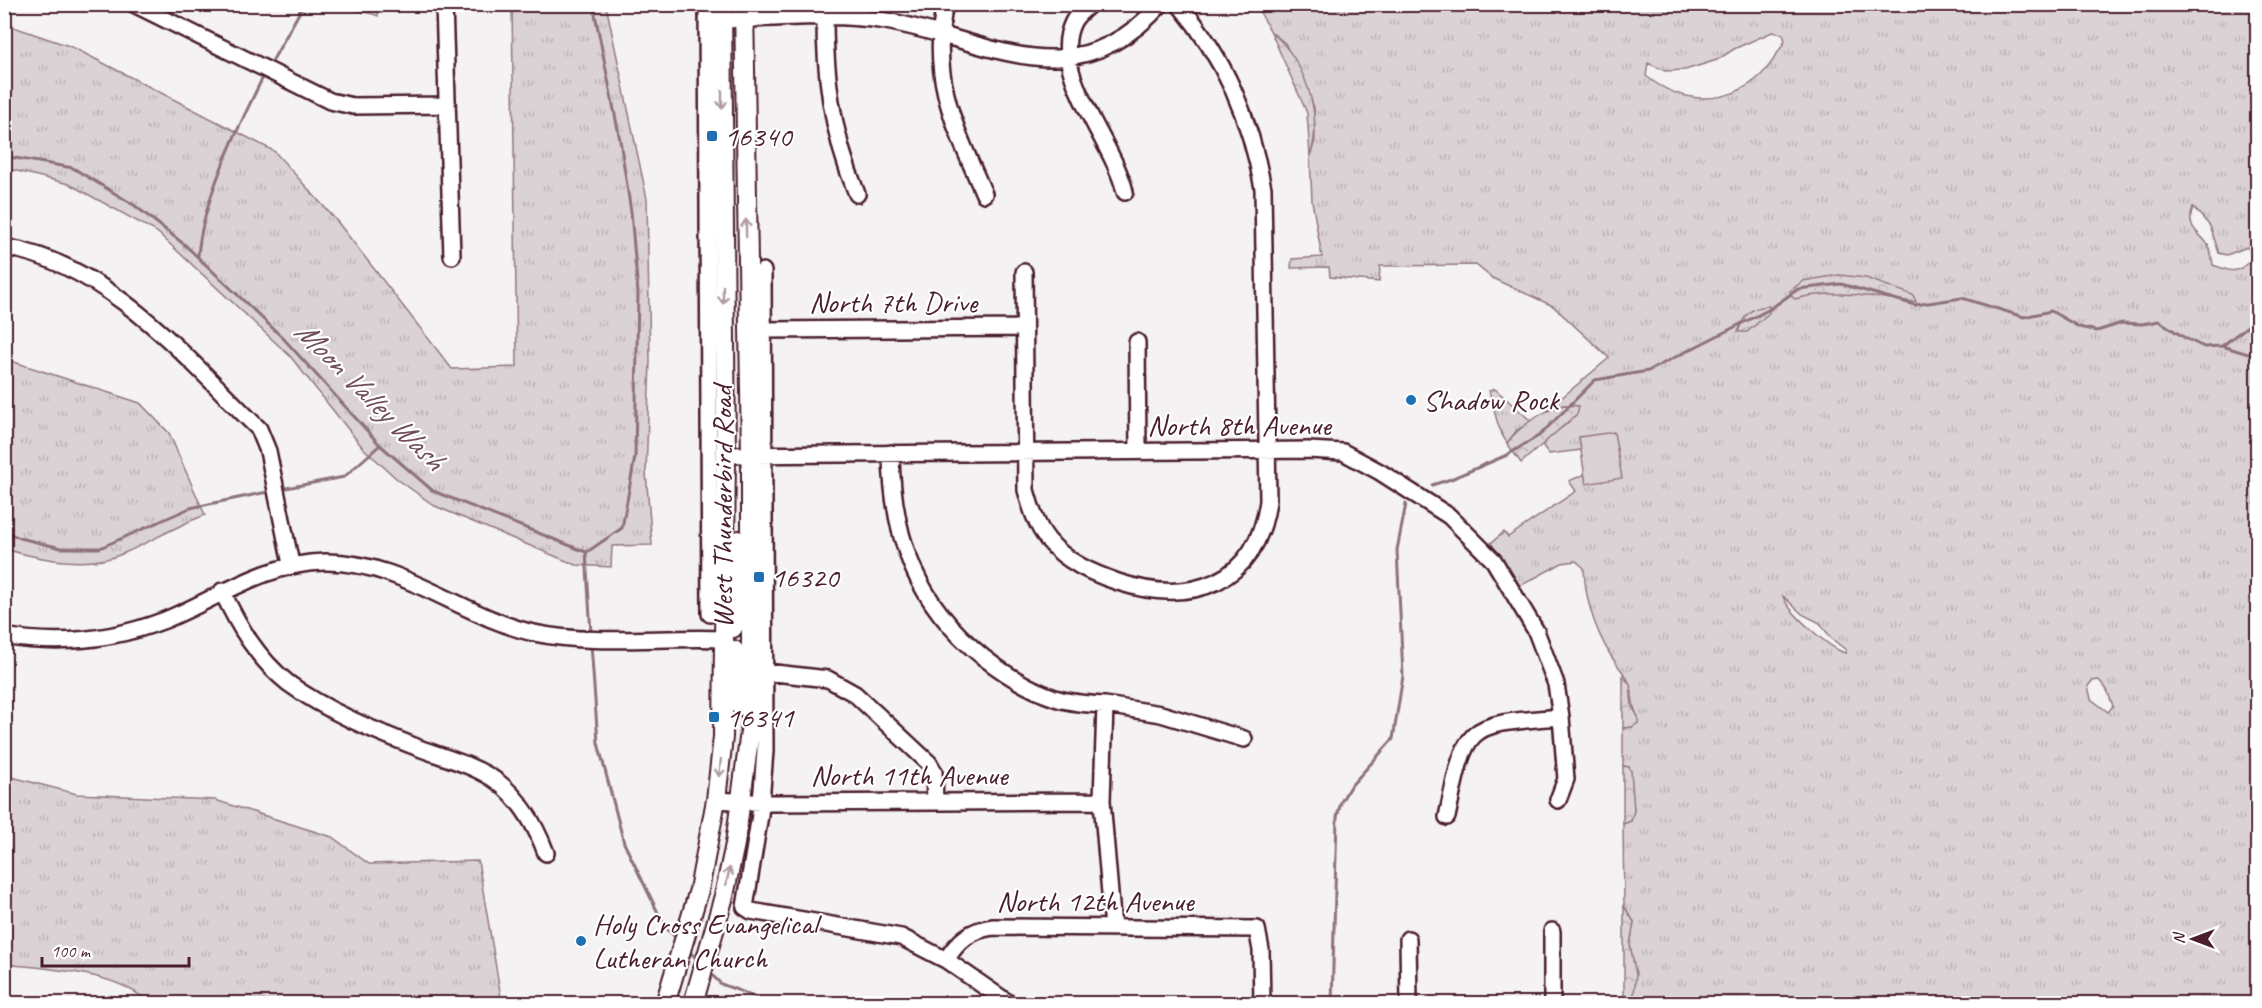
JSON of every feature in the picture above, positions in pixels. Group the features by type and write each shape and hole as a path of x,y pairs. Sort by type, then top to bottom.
{"main road":[{"name":"West Thunderbird Road","path":"665,1004 699,890 716,800 724,718 725,639 717,560 726,455 714,71 722,12"},
{"name":"West Thunderbird Road","path":"693,1004 724,896 743,803 751,724 757,454 744,12"},
{"path":"714,71 744,71"},
{"path":"748,758 740,721 735,654 725,639 732,630 737,612 740,471 757,454"}],"street":[{"path":"134,4 330,102 353,106 446,105"},
{"path":"444,4 453,256"},
{"name":"West Thunderbird Road","path":"707,4 714,71 717,560 710,614"},
{"path":"945,4 941,36 941,69 949,113 984,194"},
{"path":"722,12 825,11 885,21 1020,57 1068,57 1115,40 1140,25 1161,4"},
{"path":"1024,272 1026,490 1034,516 1048,540 1069,559 1093,574 1147,590 1175,592 1196,590 1217,582 1236,570 1249,557 1266,521 1269,450 1265,216 1256,150 1246,117 1225,68 1179,4"},
{"path":"1089,5 1072,24 1068,57 1074,85 1120,171 1125,192"},
{"path":"825,11 830,105 837,138 857,194"},
{"path":"4,247 57,262 113,293 139,314 259,429 268,451 291,564"},
{"name":"West Thunderbird Road","path":"763,272 763,330 757,454 766,672 765,752 761,803 745,907 751,911 901,937 946,960"},
{"name":"North 7th Drive","path":"763,330 1024,328"},
{"path":"1137,342 1138,451"},
{"name":"North 8th Avenue","path":"726,455 1269,450 1343,452 1435,507 1473,537 1494,561 1536,631 1556,684 1566,778 1558,800"},
{"path":"891,453 891,492 903,545 912,570 929,601 968,645 1016,681 1057,699 1161,714 1244,738"},
{"path":"4,636 68,642 102,638 166,619 253,576 291,564 337,562 385,572 474,612 534,633 583,638 725,639"},
{"path":"222,591 239,627 260,657 288,683 319,702 374,729 465,764 498,783 529,816 546,853"},
{"path":"766,672 803,674 828,679 855,694 928,763 934,772 935,802"},
{"path":"1105,705 1102,801 1113,928"},
{"path":"1447,817 1460,757 1465,744 1474,733 1486,726 1502,723 1561,717"},
{"name":"North 11th Avenue","path":"716,800 743,803 1102,801"},
{"name":"North 12th Avenue","path":"946,960 957,944 973,931 980,929 1257,929 1262,950 1262,1004"},
{"path":"1552,931 1552,1004"},
{"path":"1408,939 1408,1004"},
{"path":"946,960 1010,1004"}],"green space":[{"path":"332,5 378,5 378,16 373,14"},
{"path":"512,5 606,5 647,199 650,361 646,473 652,545 612,546 611,567 576,565 435,506 397,479 363,448 290,356 157,232 69,184 5,168 5,24 72,47 274,151 336,220 452,369 517,367"},
{"path":"1256,5 2257,5 2257,1003 1633,1003 1635,974 1630,945 1634,922 1624,906 1623,824 1631,821 1634,810 1629,767 1623,766 1623,728 1632,727 1638,717 1630,686 1595,624 1588,603 1584,568 1576,561 1562,563 1520,586 1491,543 1504,532 1508,537 1576,491 1569,481 1585,474 1587,484 1579,438 1581,450 1549,454 1543,446 1545,440 1568,423 1578,406 1564,405 1547,410 1609,358 1553,306 1492,278 1476,265 1380,266 1379,282 1330,277 1329,267 1291,268 1292,259 1322,257 1312,201 1310,156 1315,141 1314,107 1285,43 1271,32","holes":["1772,32 1783,34 1785,41 1761,75 1734,93 1719,97 1704,98 1674,92 1646,76 1648,63 1665,71 1685,70 1717,60 1734,49","2193,207 2210,226 2219,253 2227,255 2247,247 2254,257 2244,267 2235,270 2226,270 2213,265 2209,247 2194,229 2191,214","1783,596 1802,614 1820,623 1831,638 1846,650 1845,653 1829,644 1810,628 1786,603","2099,680 2107,690 2113,706 2108,712 2091,699 2088,686 2092,681"]},
{"path":"1271,32 1293,57 1308,88 1313,105 1314,123 1314,140 1310,156 1307,113"},
{"path":"1839,275 1866,278 1913,295 1916,302 1840,294 1795,299 1792,297 1790,291 1803,281"},
{"path":"1769,306 1769,313 1747,332 1738,332 1752,310"},
{"path":"5,359 140,403 169,433 205,515 109,559 63,561 5,549"},
{"path":"1495,389 1532,422 1517,430 1507,443 1498,424 1489,391"},
{"path":"1564,405 1579,406 1577,414 1521,463 1507,443 1532,419"},
{"path":"1614,432 1622,478 1586,484 1579,437"},
{"path":"1623,676 1630,684 1632,706 1638,717 1638,723 1632,727 1623,728"},
{"path":"1623,766 1629,767 1631,771 1634,810 1631,821 1623,824"},
{"path":"4,775 77,794 215,800 332,837 369,864 478,861 502,1003 149,1003 135,992 101,978 61,970 5,964"},
{"path":"1624,906 1634,922 1630,945 1636,974 1633,1003 1624,1003"}],"waterway":[{"path":"270,65 304,4"},
{"path":"587,552 622,528 635,457 638,293 631,212 620,140 593,4"},
{"path":"198,256 201,234 214,187 265,73"},
{"name":"Moon Valley Wash","path":"4,156 73,168 134,205 185,245 283,338 380,445 433,491 586,552 591,634"},
{"path":"1432,485 1507,455 1540,435 1595,380 1648,371 1770,309 1798,289 1841,284 1915,305 1962,298 2024,317 2051,311 2079,327 2097,331 2122,323 2142,324 2159,321 2204,347 2222,346 2258,357"},
{"path":"2222,346 2258,318"},
{"path":"281,489 344,477 380,445"},
{"path":"4,531 20,538 61,548 100,548 190,508 272,491"},
{"path":"1332,1004 1337,817 1341,802 1349,788 1393,739 1403,676 1397,550 1406,504"},
{"name":"Moon Valley Wash","path":"591,644 598,743 624,843 665,927 678,940"},
{"name":"Moon Valley Wash","path":"689,951 699,961"},
{"name":"Moon Valley Wash","path":"709,972 721,984 775,1004"}],"place":[{"name":"16340","path":"712,136"},
{"name":"Shadow Rock","path":"1411,400"},
{"name":"16320","path":"759,577"},
{"name":"16341","path":"714,717"},
{"name":"Holy Cross Evangelical Lutheran Church","path":"581,941"}]}
